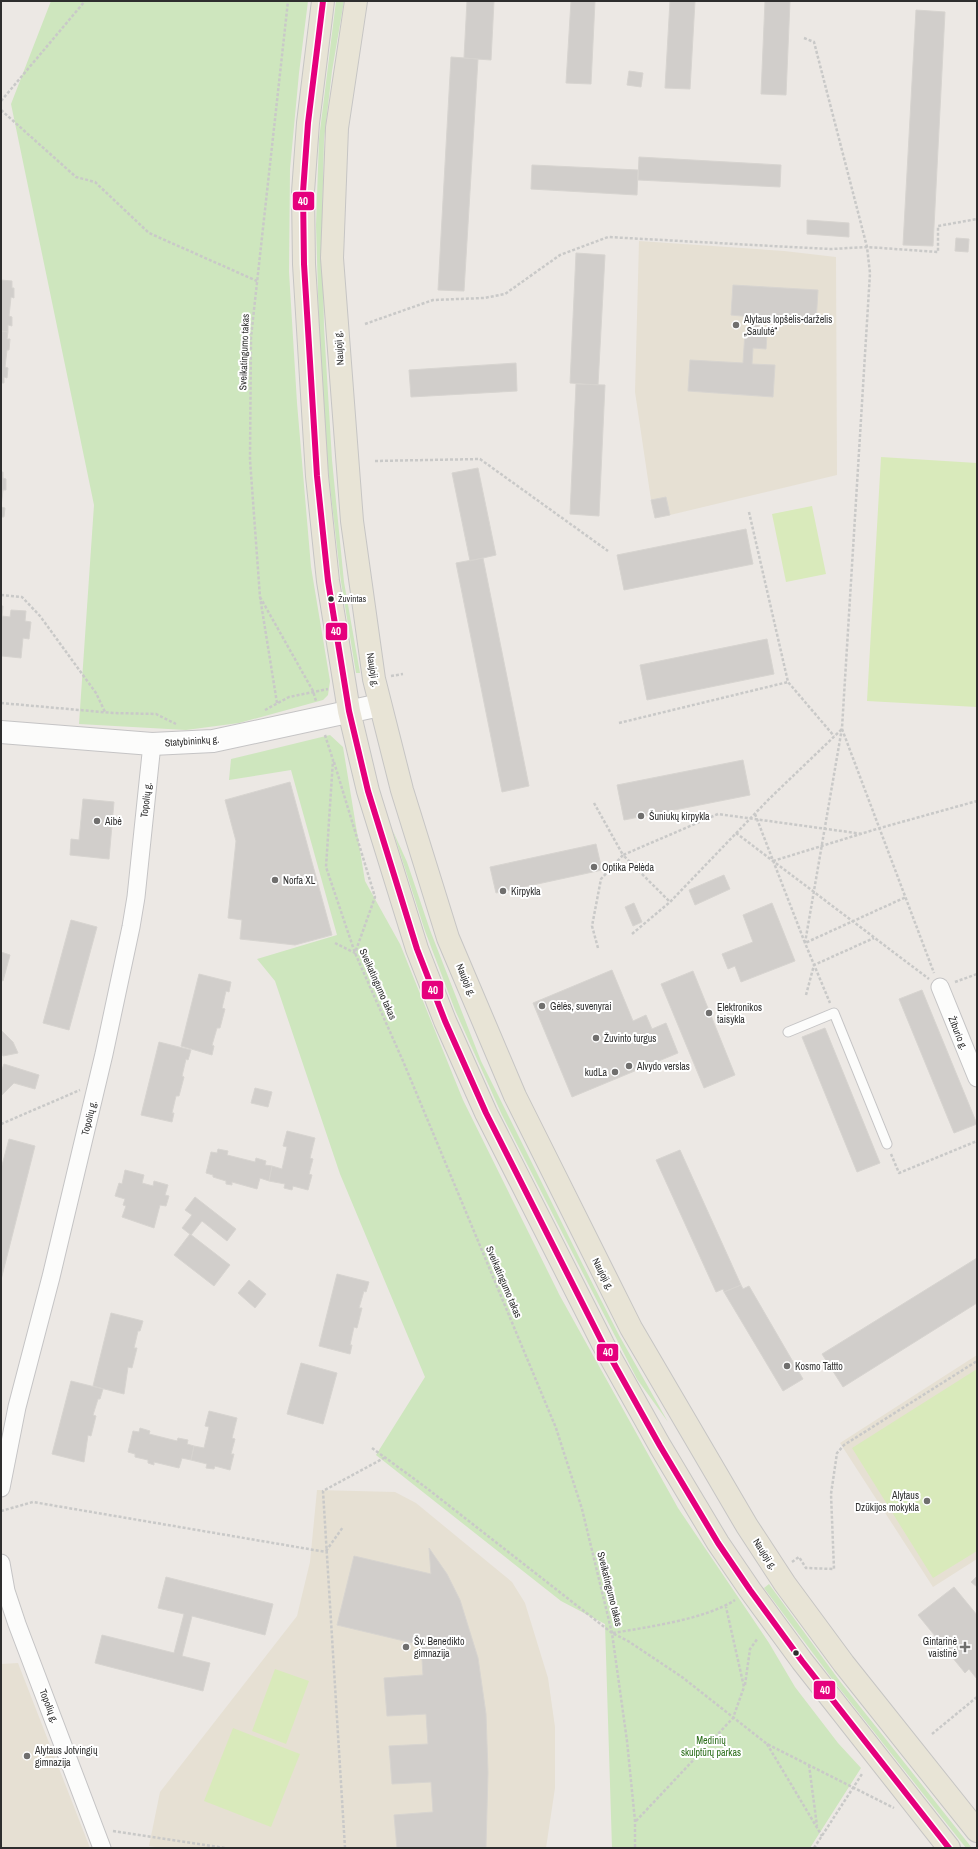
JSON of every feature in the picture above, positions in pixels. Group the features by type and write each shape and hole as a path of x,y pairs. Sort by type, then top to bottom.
{"main road":[{"path":"323,1 303,192 304,264 318,483 328,581 349,711 368,791 417,949 445,1021 483,1106 606,1350 656,1440 718,1544 750,1590 802,1661 949,1848"},
{"name":"Naujoji g.","path":"356,1 337,128 332,258 352,521 374,679 402,790 448,938 516,1096 631,1328 747,1526 777,1572 839,1658 977,1831"},
{"path":"718,1544 747,1526"}],"street":[{"name":"Statybininkų g.","path":"1,732 152,744 213,741 380,705"},
{"name":"Topolių g.","path":"1,1488 17,1407 51,1277 97,1084 136,897 152,744"},
{"name":"Žiburio g.","path":"940,987 977,1078"},
{"name":"Topolių g.","path":"1,1564 6,1591 17,1624 100,1840"}],"lane":[{"path":"788,1032 834,1013 887,1144"}],"path":[{"path":"1,101 85,1"},
{"name":"Sveikatingumo takas","path":"277,703 289,697 313,691 260,597 250,460 251,337 288,1"},
{"path":"804,38 814,42 867,247 870,273 842,728 805,943"},
{"path":"1,110 76,177 95,182 149,233 257,281"},
{"path":"365,324 433,300 484,298 505,294 560,255 608,237 825,249 867,247 938,252 938,226 977,219"},
{"path":"375,461 480,459 608,551"},
{"path":"749,512 788,682 834,736"},
{"path":"1,595 22,597 40,616 96,693 104,712"},
{"path":"260,597 277,703 262,712"},
{"path":"619,723 788,682"},
{"path":"1,703 104,712 156,714 177,725"},
{"path":"632,934 670,902 736,833 842,728"},
{"path":"842,728 940,987"},
{"name":"Sveikatingumo takas","path":"326,737 333,760 326,866 355,953 406,1069 556,1428 582,1509 612,1633 627,1741 635,1821 635,1848"},
{"path":"333,760 375,897 355,953 336,943"},
{"path":"773,861 880,828 977,801"},
{"path":"594,803 623,855 670,902"},
{"path":"598,948 592,926 601,879 623,855 718,814 863,834"},
{"path":"755,814 834,1013"},
{"path":"736,833 940,987"},
{"path":"805,943 906,897"},
{"path":"814,965 874,938"},
{"path":"806,995 814,965"},
{"path":"940,987 977,974"},
{"path":"1,1124 62,1097 97,1084"},
{"path":"887,1144 899,1173 977,1141"},
{"path":"777,1572 799,1557 806,1568 834,1569 831,1494 837,1453 844,1445 977,1361"},
{"path":"372,1448 424,1486 612,1633 628,1641 682,1677 767,1744 900,1811"},
{"path":"345,1848 323,1491 384,1458"},
{"path":"1,1510 33,1502 326,1552"},
{"path":"326,1552 343,1527"},
{"path":"612,1633 668,1624 726,1607 750,1590"},
{"path":"726,1607 744,1687"},
{"path":"635,1821 733,1718 744,1687 750,1649 758,1638"},
{"path":"932,1734 977,1697"},
{"path":"767,1744 822,1836"},
{"path":"809,1765 817,1828"},
{"path":"814,1848 862,1774"},
{"path":"100,1840 109,1830 225,1848"}],"shaded area":[{"name":"Alytaus lopšelis-darželis „Saulutė“","path":"639,241 784,251 836,257 837,475 670,515 666,497 651,500 635,392"},
{"name":"Alytaus Dzūkijos mokykla","path":"977,1355 977,1559 933,1587 840,1443"},
{"name":"Šv. Benedikto gimnazija","path":"317,1490 395,1492 416,1503 512,1582 525,1603 548,1678 555,1727 555,1788 546,1848 163,1848 149,1846 160,1792 297,1616 310,1562"},
{"name":"Alytaus Jotvingių gimnazija","path":"18,1663 90,1848 1,1848 1,1664"}],"green space":[{"path":"51,1 308,1 299,73 290,169 289,272 297,403 311,567 330,681 328,695 323,700 239,723 186,730 79,724 94,505 11,104"},
{"path":"336,1 344,1 332,71 324,140 322,225 324,327 332,460 344,582 360,673 356,673 341,582 327,460 319,327 316,225 319,139"},
{"path":"881,457 977,463 977,707 867,701"},
{"path":"812,506 826,574 786,582 772,514"},
{"name":"Medinių skulptūrų parkas","path":"330,735 343,747 365,881 400,944 463,1100 560,1296 678,1508 769,1643 795,1687 838,1743 861,1768 810,1848 612,1848 605,1624 561,1601 376,1455 425,1377 340,1174 275,981 257,959 337,935 291,770 229,780 231,759"},
{"path":"393,831 407,862 430,930 481,1061 620,1337 668,1422 637,1379 502,1115 455,1010 425,931"},
{"name":"Alytaus Dzūkijos mokykla","path":"977,1369 977,1551 933,1578 852,1448"},
{"path":"769,1584 839,1680 972,1848 966,1848 836,1684 764,1588"},
{"path":"275,1669 309,1681 286,1744 252,1731"},
{"path":"233,1728 300,1754 271,1827 204,1801"}],"building":[{"path":"467,1 494,1 491,60 464,58"},
{"path":"571,1 595,1 591,84 566,83"},
{"path":"670,1 695,1 690,89 665,88"},
{"path":"765,1 790,1 786,95 761,94"},
{"path":"916,10 945,12 933,246 903,245"},
{"path":"451,57 478,59 464,291 438,290"},
{"path":"629,71 643,73 641,87 627,85"},
{"path":"639,157 781,165 780,187 638,180"},
{"path":"532,165 638,170 637,195 531,189"},
{"path":"807,220 849,223 849,237 807,234"},
{"path":"956,238 969,239 968,252 955,251"},
{"path":"576,253 605,255 598,385 570,383"},
{"path":"1,280 12,281 12,288 14,288 14,298 11,297 9,316 12,317 12,326 8,325 8,332 1,331"},
{"path":"733,285 818,290 816,323 759,319 759,333 767,334 766,349 753,348 752,364 775,365 773,397 688,391 690,360 743,363 745,332 751,332 752,317 731,315"},
{"path":"1,331 8,332 7,339 10,339 5,367 8,368 7,378 4,377 4,383 1,383"},
{"path":"516,363 517,391 411,397 409,370"},
{"path":"576,384 605,385 599,516 570,514"},
{"path":"478,468 496,555 470,561 452,473"},
{"path":"1,472 3,472 3,478 6,479 6,490 3,490 1,507"},
{"path":"666,497 670,515 655,518 651,500"},
{"path":"1,507 5,508 4,517 1,517"},
{"path":"746,529 753,564 624,590 617,555"},
{"path":"483,558 529,786 502,792 456,563"},
{"path":"1,606 3,606 2,616 10,617 11,610 26,611 25,621 31,622 29,639 23,638 21,658 2,656"},
{"path":"767,639 774,674 647,700 640,665"},
{"path":"743,760 750,795 624,820 617,785"},
{"name":"Norfa XL","path":"290,782 332,935 295,945 240,939 242,920 228,918 236,841 225,800"},
{"name":"Aibė","path":"83,799 114,802 109,859 70,855 71,839 79,840"},
{"path":"596,844 602,870 496,893 490,867"},
{"path":"724,875 730,889 695,905 689,890"},
{"path":"634,903 642,922 633,926 625,907"},
{"path":"772,903 795,961 741,982 735,966 728,969 722,954 753,942 743,915"},
{"path":"71,920 97,927 69,1030 43,1023"},
{"path":"1,952 10,955 3,981 1,980"},
{"path":"612,970 633,1021 646,1015 652,1029 666,1023 678,1053 572,1097 533,1003"},
{"path":"693,971 735,1075 704,1088 661,984"},
{"path":"199,974 231,982 229,992 226,991 222,1008 225,1009 220,1028 217,1028 212,1045 214,1046 212,1055 181,1046"},
{"path":"922,990 977,1124 954,1133 899,999"},
{"path":"825,1028 880,1163 857,1172 802,1037"},
{"path":"1,1030 13,1042 18,1053 3,1056 1,1051"},
{"path":"159,1042 191,1050 188,1060 186,1059 182,1076 184,1077 179,1096 176,1096 172,1113 174,1113 172,1122 141,1115"},
{"path":"4,1064 39,1075 35,1089 14,1083 1,1096 1,1072"},
{"path":"255,1088 272,1092 268,1107 251,1103"},
{"path":"287,1131 315,1138 310,1158 313,1159 309,1174 312,1175 308,1190 293,1186 292,1190 284,1188 285,1184 269,1181 272,1166 282,1169 287,1147 283,1146"},
{"path":"9,1139 35,1146 1,1280 1,1169"},
{"path":"218,1149 228,1151 227,1155 255,1162 256,1158 266,1161 265,1165 272,1166 269,1181 260,1178 257,1189 232,1182 232,1185 226,1184 226,1181 206,1173 211,1152 217,1153"},
{"path":"680,1150 741,1285 724,1292 723,1289 716,1292 656,1160"},
{"path":"125,1170 144,1175 142,1183 153,1186 154,1181 168,1185 165,1195 169,1196 166,1206 160,1205 154,1228 122,1217 126,1206 123,1205 125,1199 115,1196 119,1183 122,1184"},
{"path":"195,1197 236,1229 227,1241 202,1221 191,1235 182,1228 192,1215 185,1210"},
{"path":"190,1234 230,1265 214,1286 174,1255"},
{"path":"977,1258 977,1303 843,1387 822,1354"},
{"path":"337,1274 369,1282 366,1292 364,1291 359,1308 362,1308 357,1328 354,1327 350,1345 352,1345 350,1354 319,1346"},
{"path":"249,1280 266,1294 255,1308 238,1293"},
{"path":"741,1285 743,1289 749,1286 803,1379 783,1391 724,1292"},
{"path":"111,1313 143,1321 140,1331 138,1331 134,1348 137,1348 132,1368 128,1367 124,1394 93,1386"},
{"path":"301,1363 337,1373 323,1424 287,1414"},
{"path":"71,1381 103,1389 93,1415 96,1416 91,1436 88,1435 84,1462 52,1454"},
{"path":"209,1411 237,1418 232,1438 235,1439 231,1454 234,1454 230,1470 215,1466 214,1469 206,1468 207,1464 191,1460 194,1446 204,1448 209,1427 205,1426"},
{"path":"140,1428 150,1431 149,1434 177,1441 178,1438 188,1440 187,1444 194,1446 191,1460 182,1458 179,1468 154,1462 154,1465 148,1463 148,1460 135,1457 135,1454 128,1452 133,1431 139,1432"},
{"path":"429,1548 447,1574 460,1600 478,1658 486,1714 488,1773 486,1847 397,1848 394,1815 433,1812 431,1782 392,1784 389,1746 428,1744 426,1714 387,1716 384,1678 423,1675 421,1645 337,1625 354,1556 431,1574"},
{"path":"977,1576 977,1587 971,1582"},
{"path":"166,1577 273,1604 265,1635 192,1616 182,1656 210,1663 203,1691 95,1663 102,1635 174,1653 184,1614 158,1608"},
{"path":"954,1587 977,1615 977,1679 969,1669 965,1673 918,1615"}],"transit line":[{"name":"40","path":"323,1 308,123 303,192 304,264 317,476 328,581 349,711 368,791 417,949 445,1021 486,1113 603,1344 660,1446 718,1543 750,1590 802,1661 949,1848"}],"place":[{"name":"Alytaus lopšelis-darželis „Saulutė“","path":"736,325"},
{"name":"Žuvintas","path":"331,599"},
{"name":"Šuniukų kirpykla","path":"641,816"},
{"name":"Aibė","path":"97,821"},
{"name":"Optika Pelėda","path":"594,867"},
{"name":"Norfa XL","path":"275,880"},
{"name":"Kirpykla","path":"503,891"},
{"name":"Gėlės, suvenyrai","path":"542,1006"},
{"name":"Elektronikos taisykla","path":"709,1013"},
{"name":"Žuvinto turgus","path":"596,1038"},
{"name":"Alvydo verslas","path":"629,1066"},
{"name":"kudLa","path":"615,1072"},
{"name":"Kosmo Tattto","path":"787,1366"},
{"name":"Alytaus Dzūkijos mokykla","path":"927,1501"},
{"name":"Šv. Benedikto gimnazija","path":"406,1647"},
{"name":"Gintarinė vaistinė","path":"965,1647"},
{"name":"Alytaus Jotvingių gimnazija","path":"27,1756"}]}
